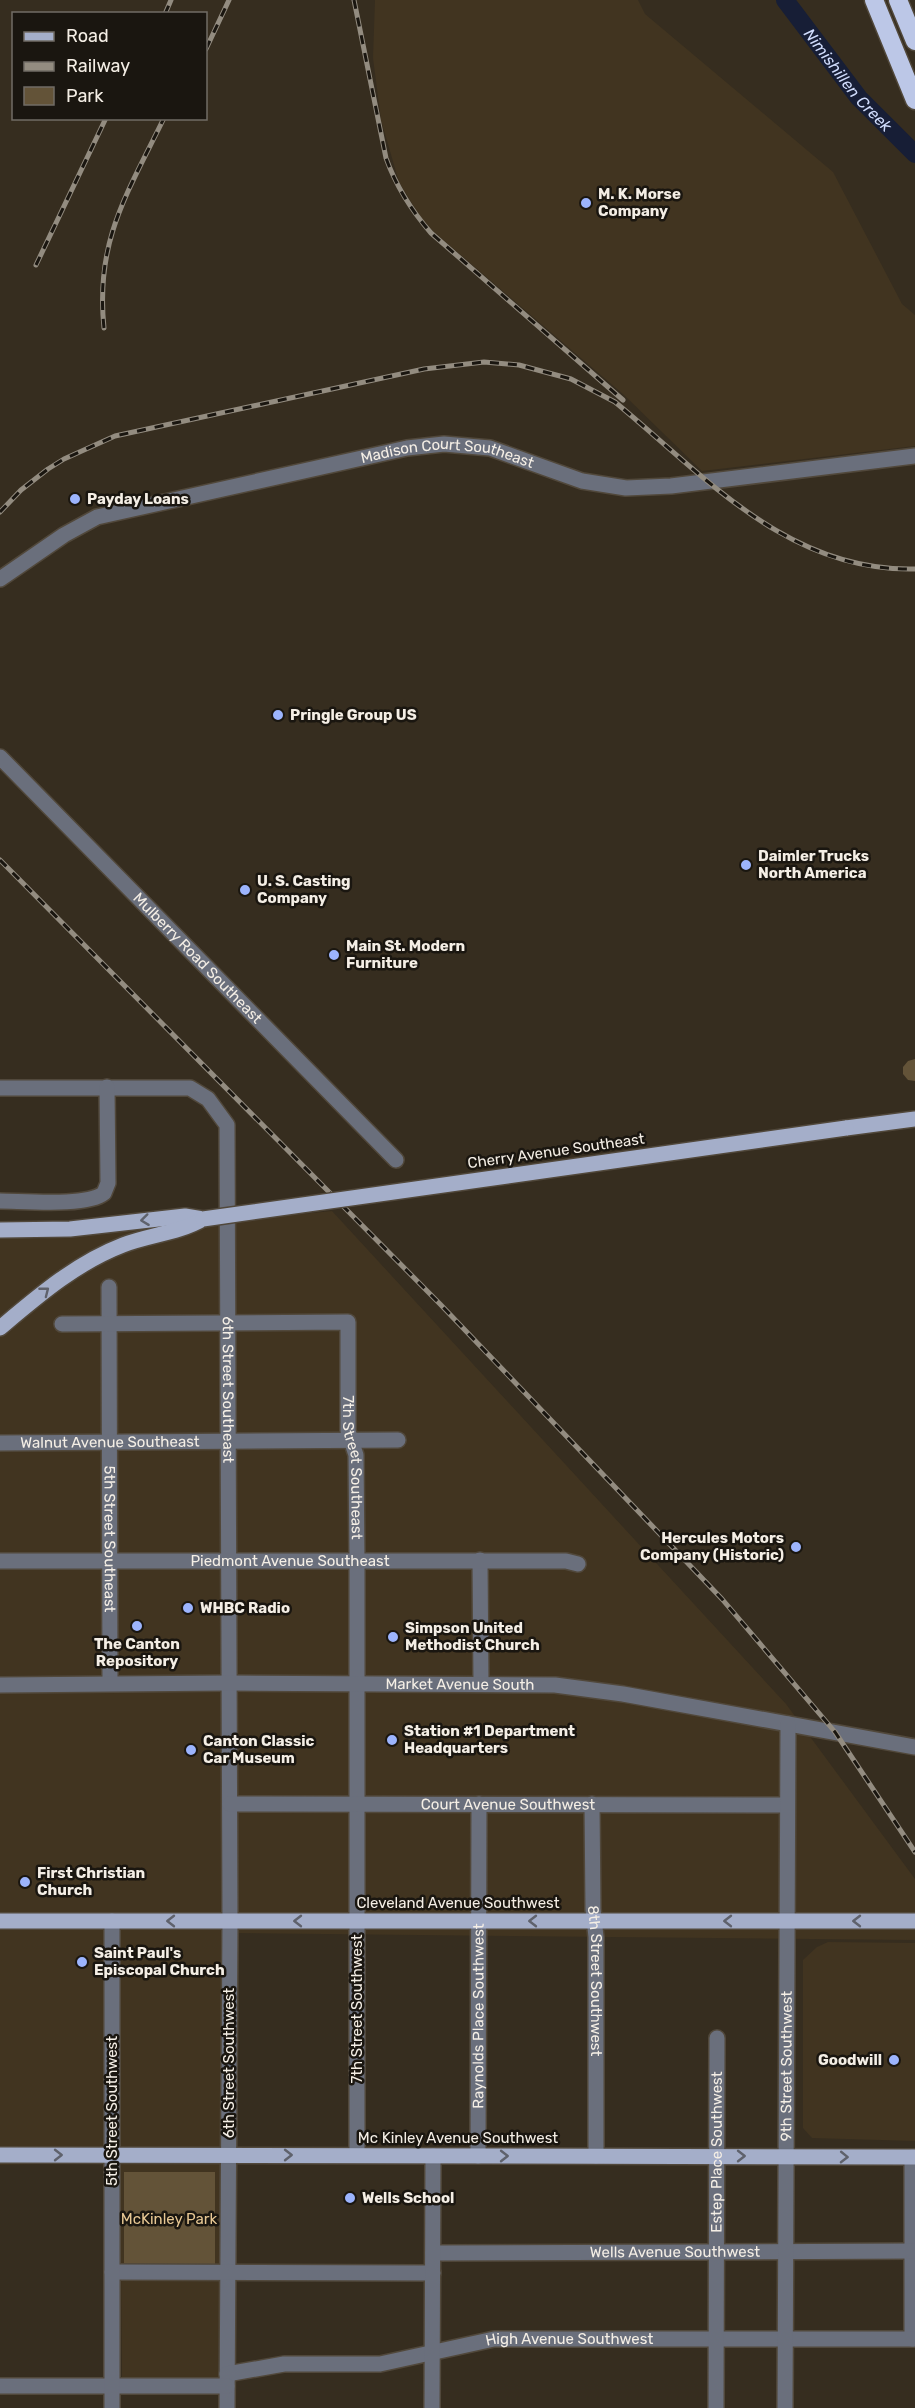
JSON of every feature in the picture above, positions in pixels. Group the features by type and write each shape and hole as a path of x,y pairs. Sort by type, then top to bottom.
{"highway":[{"path":"874,0 915,100"},
{"path":"898,0 912,35"}],"main road":[{"name":"Cherry Avenue Southeast","path":"0,1230 70,1229 185,1216 202,1219 915,1119"},
{"name":"Cherry Avenue Southeast","path":"0,1328 51,1286 93,1259 124,1244 188,1226 202,1219"},
{"name":"Cleveland Avenue Southwest","path":"0,1921 915,1921"},
{"name":"Mc Kinley Avenue Southwest","path":"0,2155 913,2157"}],"street":[{"name":"Madison Court Southeast","path":"0,579 64,535 98,517 406,448 444,444 490,448 582,481 626,488 671,486 915,456"},
{"name":"Mulberry Road Southeast","path":"0,757 396,1160"},
{"path":"0,1088 107,1087 108,1183 103,1195 78,1200 0,1201"},
{"name":"6th Street Southeast","path":"107,1087 190,1088 202,1093 212,1102 224,1118 227,1128 229,1683"},
{"name":"5th Street Southeast","path":"109,1287 110,1683"},
{"path":"62,1324 228,1322"},
{"name":"7th Street Southeast","path":"228,1322 348,1322 348,1431 356,1455 358,1683"},
{"name":"Walnut Avenue Southeast","path":"0,1443 398,1440"},
{"path":"480,1560 481,1683"},
{"name":"Piedmont Avenue Southeast","path":"0,1561 480,1560 566,1561 578,1564"},
{"name":"6th Street Southwest","path":"227,2408 229,1683"},
{"name":"7th Street Southwest","path":"357,2155 358,1683"},
{"name":"Market Avenue South","path":"0,1685 481,1683 578,1687 915,1747"},
{"name":"9th Street Southwest","path":"785,2408 788,1724"},
{"name":"Court Avenue Southwest","path":"230,1804 786,1805"},
{"name":"Raynolds Place Southwest","path":"478,2156 479,1804"},
{"name":"8th Street Southwest","path":"592,1804 596,2156"},
{"name":"5th Street Southwest","path":"112,1921 112,2408"},
{"name":"Estep Place Southwest","path":"716,2408 717,2038"},
{"path":"432,2408 433,2156"},
{"path":"913,2157 914,2339"},
{"name":"Wells Avenue Southwest","path":"433,2253 914,2252"},
{"path":"112,2272 433,2273"},
{"name":"High Avenue Southwest","path":"0,2386 112,2386 227,2380 284,2364 380,2364 494,2339 914,2339"}],"shaded area":[{"path":"375,0 638,0 645,14 833,172 902,304 915,315 915,446 702,471 624,395 434,232 421,218 399,182 381,120 373,58"},
{"path":"332,1211 786,1704 915,1879 915,1940 221,1933 222,2148 218,2377 122,2377 120,2162 0,2165 0,1237 38,1239"},
{"path":"828,1942 915,1943 915,2141 812,2138 803,2128 803,1960 817,1947"}],"green space":[{"path":"915,1059 915,1081 908,1080 903,1074 903,1067 908,1061"},
{"name":"McKinley Park","path":"124,2172 215,2172 215,2266 124,2266"}],"waterway":[{"name":"Nimishillen Creek","path":"785,0 859,98 915,154"}],"railway":[{"path":"166,12 171,0"},
{"path":"207,47 229,0"},
{"path":"354,0 386,158 399,188 417,216 431,233 623,400"},
{"path":"36,265 105,120"},
{"path":"104,328 102,297 109,243 126,195 163,120"},
{"path":"0,512 21,490 48,469 64,459 115,436 424,369 484,362 519,365 571,379 615,402 716,489 788,537 827,555 869,566 915,569"},
{"path":"0,860 440,1304 722,1599 835,1732 915,1852"}],"place":[{"name":"M. K. Morse Company","path":"586,203"},
{"name":"Payday Loans","path":"75,499"},
{"name":"Pringle Group US","path":"278,715"},
{"name":"Daimler Trucks North America","path":"746,865"},
{"name":"U. S. Casting Company","path":"245,890"},
{"name":"Main St. Modern Furniture","path":"334,955"},
{"name":"Hercules Motors Company (Historic)","path":"796,1547"},
{"name":"WHBC Radio","path":"188,1608"},
{"name":"The Canton Repository","path":"137,1626"},
{"name":"Simpson United Methodist Church","path":"393,1637"},
{"name":"Station #1 Department Headquarters","path":"392,1740"},
{"name":"Canton Classic Car Museum","path":"191,1750"},
{"name":"First Christian Church","path":"25,1882"},
{"name":"Saint Paul's Episcopal Church","path":"82,1962"},
{"name":"Goodwill","path":"894,2060"},
{"name":"Wells School","path":"350,2198"}]}
